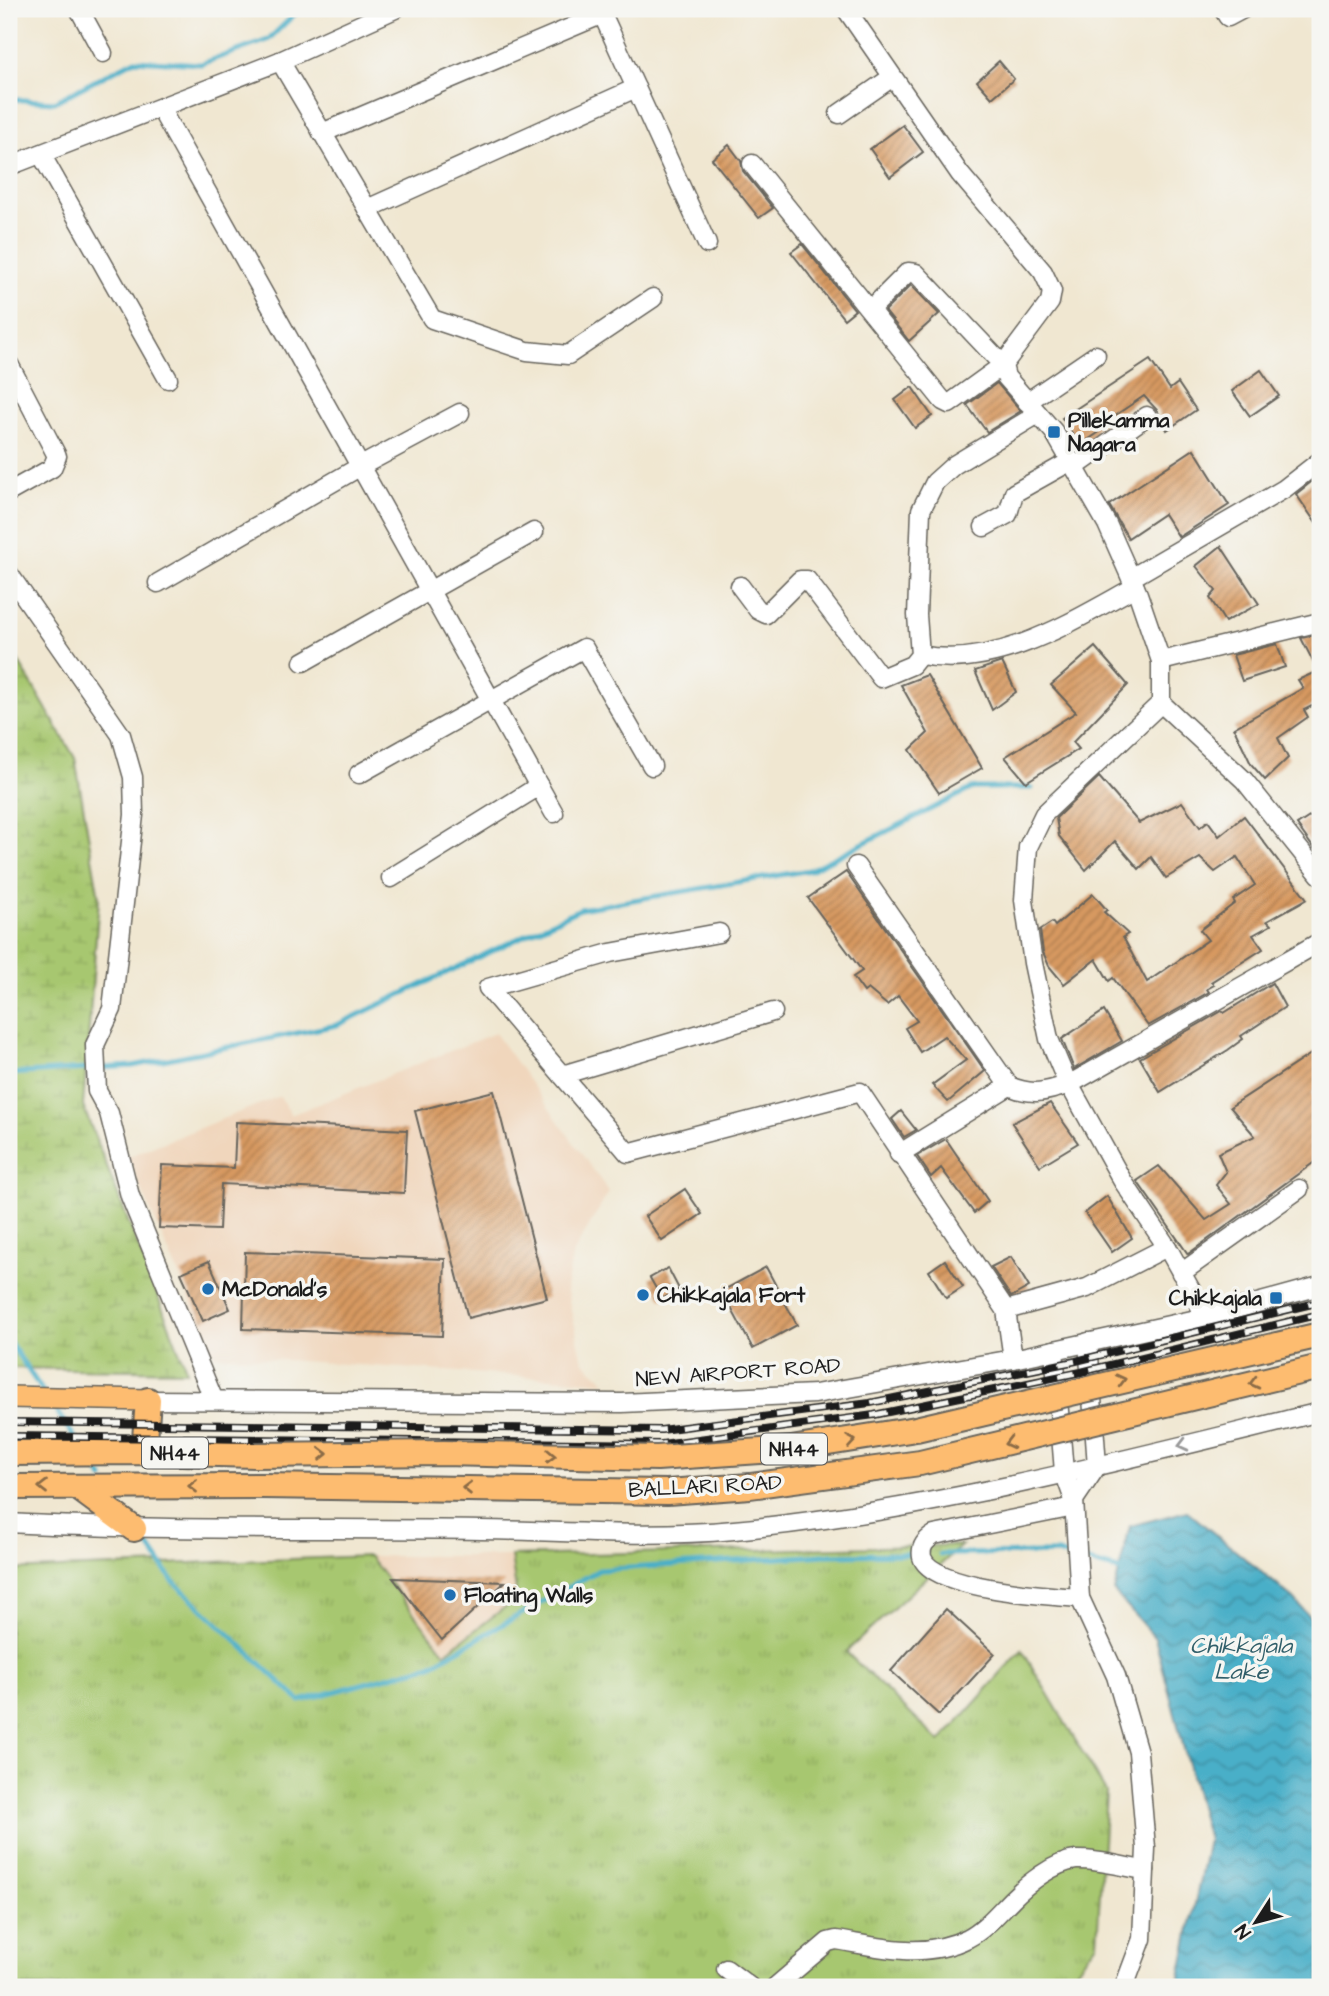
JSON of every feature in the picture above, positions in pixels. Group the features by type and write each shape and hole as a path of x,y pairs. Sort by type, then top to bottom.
{"highway":[{"name":"BALLARI ROAD","path":"144,1452 255,1455 444,1453 657,1458 791,1449 916,1429 1320,1335"},
{"name":"BALLARI ROAD","path":"98,1486 667,1492 750,1486 837,1476 967,1453 1320,1367"},
{"path":"144,1452 148,1400"},
{"name":"NH44","path":"9,1453 144,1452"},
{"path":"98,1486 139,1529"},
{"name":"NH44","path":"9,1487 98,1486"}],"main road":[{"path":"9,1396 148,1400"}],"street":[{"path":"79,9 103,53"},
{"path":"9,166 280,61 395,9"},
{"path":"752,164 949,404 1003,365 1051,302 1052,291 1043,272 960,174 891,78 846,9"},
{"path":"1223,9 1228,17 1243,9"},
{"path":"322,133 601,11 708,244"},
{"path":"280,61 432,319 527,351 568,355 653,298"},
{"path":"839,114 891,78"},
{"path":"367,209 636,88"},
{"path":"160,108 554,813"},
{"path":"41,154 168,379"},
{"path":"870,310 908,272 916,273 1003,365 1006,377 1055,432 1107,524 1133,582 1161,661 1161,703 1044,814 1028,846 1024,900 1033,963 1049,1039 1122,1180 1167,1247 1206,1317"},
{"path":"740,586 758,610 766,614 800,580 807,580 881,678 912,665 920,655 917,615 921,510 936,482 954,465 1033,408 1096,355"},
{"path":"9,364 57,456 52,468 9,492"},
{"path":"158,583 361,466 460,413"},
{"path":"984,527 1008,514 1014,494 1073,464 1147,416"},
{"path":"920,655 1007,651 1071,622 1284,489 1320,461"},
{"path":"303,662 534,531"},
{"path":"9,574 121,735 134,777 134,815 112,1009 94,1045 97,1091 109,1113 130,1196 213,1398"},
{"path":"1161,661 1320,622"},
{"path":"359,774 584,648 652,766"},
{"path":"1161,703 1244,780 1320,875"},
{"path":"391,878 539,786"},
{"path":"856,866 1009,1086 1027,1094 1045,1093 1070,1084 1320,942"},
{"path":"719,933 610,953 488,988 628,1153 860,1092 1006,1310 1013,1359"},
{"path":"562,1075 773,1012"},
{"path":"899,1154 1009,1086"},
{"path":"1181,1273 1299,1189"},
{"path":"1006,1310 1087,1288 1167,1247"},
{"name":"NEW AIRPORT ROAD","path":"148,1400 213,1398 622,1403 815,1394 1013,1359 1206,1317 1320,1286"},
{"path":"1080,1598 1027,1594 958,1580 933,1570 923,1561 921,1552 924,1544 934,1535 1074,1504 1097,1466 1088,1342"},
{"path":"1054,1350 1064,1472 1074,1504 1080,1598 1116,1676 1129,1716 1139,1764 1145,1870 1142,1939 1124,1987"},
{"path":"9,1522 139,1529 483,1530 618,1534 732,1530 869,1512 1004,1488 1320,1412"},
{"path":"775,1987 821,1947 836,1940 893,1951 915,1951 933,1949 968,1938 985,1927 1016,1895 1066,1862 1084,1861 1145,1870"},
{"path":"726,1969 750,1987"}],"shaded area":[{"path":"495,1033 609,1192 573,1253 566,1288 583,1361 606,1382 214,1355 127,1157 280,1096 291,1115"},
{"path":"369,1556 511,1556 517,1598 444,1654"}],"green space":[{"path":"9,645 75,758 99,898 83,1106 187,1371 9,1368"},
{"path":"962,1545 846,1652 940,1742 1022,1650 1106,1792 1097,1943 1064,1987 9,1987 9,1570 369,1556 445,1653 517,1598 511,1556"}],"water":[{"name":"Chikkajala Lake","path":"1187,1511 1294,1599 1320,1629 1320,1987 1178,1987 1208,1840 1155,1638 1114,1592 1130,1526"}],"building":[{"path":"999,61 1014,79 992,98 977,81"},
{"path":"903,125 923,152 890,177 870,149"},
{"path":"729,145 741,161 743,171 773,208 759,218 712,159"},
{"path":"802,244 855,310 844,319 791,252"},
{"path":"911,285 939,314 909,341 885,311"},
{"path":"1150,360 1170,389 1178,383 1196,410 1167,430 1157,410 1144,396 1095,429 1098,433 1080,445 1062,418"},
{"path":"1261,370 1279,396 1250,416 1232,391"},
{"path":"997,383 1021,411 987,432 967,405"},
{"path":"912,387 932,416 915,428 895,400"},
{"path":"1194,449 1229,505 1179,537 1164,514 1128,538 1109,505"},
{"path":"1320,475 1320,529 1296,494"},
{"path":"1221,546 1259,604 1225,622 1210,598 1216,591 1196,566"},
{"path":"1320,634 1320,702 1304,710 1308,717 1278,738 1288,758 1265,780 1251,764 1234,728 1303,688 1298,680 1318,671 1301,638"},
{"path":"1277,644 1285,667 1242,681 1233,655"},
{"path":"1095,647 1128,685 1073,742 1079,749 1026,782 1005,757 1076,712 1051,685"},
{"path":"1002,662 1016,692 992,710 975,671"},
{"path":"927,675 982,768 939,793 910,750 928,733 901,685"},
{"path":"1099,777 1139,823 1182,802 1200,827 1208,821 1219,836 1244,816 1307,899 1267,921 1271,925 1253,935 1263,949 1211,982 1214,985 1207,989 1209,992 1148,1026 1113,978 1109,981 1096,959 1064,984 1049,966 1043,952 1040,930 1052,922 1055,926 1093,894 1107,910 1104,912 1128,934 1123,937 1147,982 1208,940 1200,930 1235,903 1233,900 1255,885 1237,857 1215,872 1200,858 1166,878 1151,857 1139,869 1115,841 1086,870 1059,836 1056,818"},
{"path":"1320,810 1320,857 1297,825"},
{"path":"846,872 985,1071 948,1102 932,1085 966,1060 944,1036 920,1052 905,1028 917,1021 898,996 887,1005 868,989 864,992 853,977 862,971 808,898"},
{"path":"1272,983 1285,1007 1241,1036 1243,1039 1228,1050 1160,1092 1140,1058 1222,1011 1224,1013"},
{"path":"1104,1011 1122,1041 1074,1069 1062,1039"},
{"path":"1320,1048 1320,1087 1312,1093 1320,1104 1320,1158 1188,1254 1137,1181 1159,1166 1206,1220 1231,1204 1216,1185 1226,1172 1218,1153 1255,1136 1230,1107"},
{"path":"494,1091 547,1298 468,1318 415,1111"},
{"path":"1050,1103 1078,1143 1040,1166 1012,1123"},
{"path":"901,1111 916,1130 904,1137 892,1119"},
{"path":"236,1122 407,1130 404,1193 221,1184 219,1230 159,1228 162,1165 234,1168"},
{"path":"946,1139 988,1201 974,1213 941,1168 931,1177 917,1156"},
{"path":"685,1189 702,1214 662,1241 645,1216"},
{"path":"1107,1196 1132,1238 1112,1252 1085,1213"},
{"path":"245,1252 445,1259 442,1336 243,1329"},
{"path":"1011,1257 1029,1287 1011,1297 991,1267"},
{"path":"945,1260 963,1287 946,1298 929,1271"},
{"path":"209,1261 230,1309 203,1321 181,1273"},
{"path":"766,1267 797,1325 753,1349 722,1291"},
{"path":"668,1268 679,1289 662,1299 650,1278"},
{"path":"393,1578 505,1582 442,1640"},
{"path":"946,1609 995,1654 939,1715 891,1671"}],"waterway":[{"path":"9,99 54,102 135,60 201,64 268,40 300,9"},
{"path":"9,1074 133,1066 337,1025 580,909 810,870 973,788 1032,788"},
{"path":"9,1341 43,1392"},
{"path":"51,1403 79,1444"},
{"path":"91,1461 103,1478"},
{"path":"140,1533 173,1581 300,1701 431,1665 599,1570 824,1555 916,1554"},
{"path":"940,1554 1057,1553 1125,1572"}],"railway":[{"path":"9,1422 661,1430 870,1403 1076,1361 1320,1302"},
{"path":"9,1436 662,1444 874,1415 1081,1372 1320,1314"}],"place":[{"name":"Pillekamma Nagara","path":"1054,432"},
{"name":"McDonald's","path":"208,1289"},
{"name":"Chikkajala Fort","path":"643,1295"},
{"name":"Chikkajala","path":"1276,1298"},
{"name":"Floating Walls","path":"450,1595"}]}
